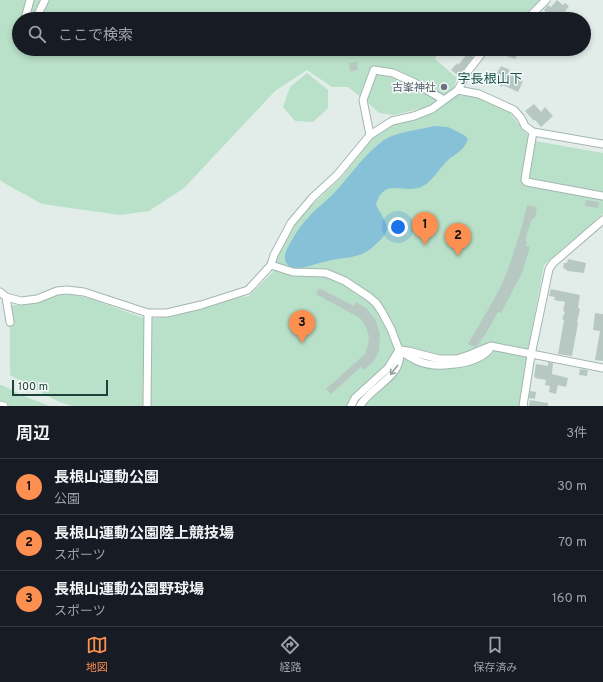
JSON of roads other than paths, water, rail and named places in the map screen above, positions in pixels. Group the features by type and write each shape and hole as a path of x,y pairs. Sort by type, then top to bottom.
{"street":[{"path":"27,12 30,0"},
{"path":"39,12 45,0"},
{"path":"534,12 546,0"},
{"path":"0,292 6,298 21,301 37,299 57,291 67,290 84,292 148,313 167,313 201,305 248,290 271,265 274,255 291,223 312,197 337,175 370,135 392,121 414,116 432,109 458,90 468,71 480,56"},
{"path":"370,135 362,100 374,70 393,73 444,100"},
{"path":"458,90 478,94 514,110 521,118 525,126 533,132 603,144"},
{"path":"533,132 525,180 527,182 603,196"},
{"path":"523,406 531,354 549,269 553,263 603,220"},
{"path":"271,265 292,272 326,273 345,281 370,297 382,312 391,329 399,350 400,360 397,368 364,400 360,406"},
{"path":"6,298 10,322"},
{"path":"148,313 148,406"},
{"path":"399,350 419,362 440,365 455,364 479,358 488,352 491,346 603,368"},
{"path":"351,406 355,398 388,368 399,350"},
{"path":"0,405 4,406"}],"water":[{"path":"434,126 448,127 464,135 468,139 466,144 458,153 449,159 427,184 410,189 390,188 384,191 376,205 387,227 383,237 380,240 368,251 348,258 332,260 299,268 291,267 286,263 286,252 300,227 336,191 371,151 389,137"}],"place":[{"name":"古峯神社","path":"444,87"},
{"name":"長根山運動公園","path":"425,245"},
{"name":"長根山運動公園陸上競技場","path":"458,256"},
{"name":"長根山運動公園野球場","path":"302,343"}],"district":[{"name":"字長根山下","path":"490,78"}]}
